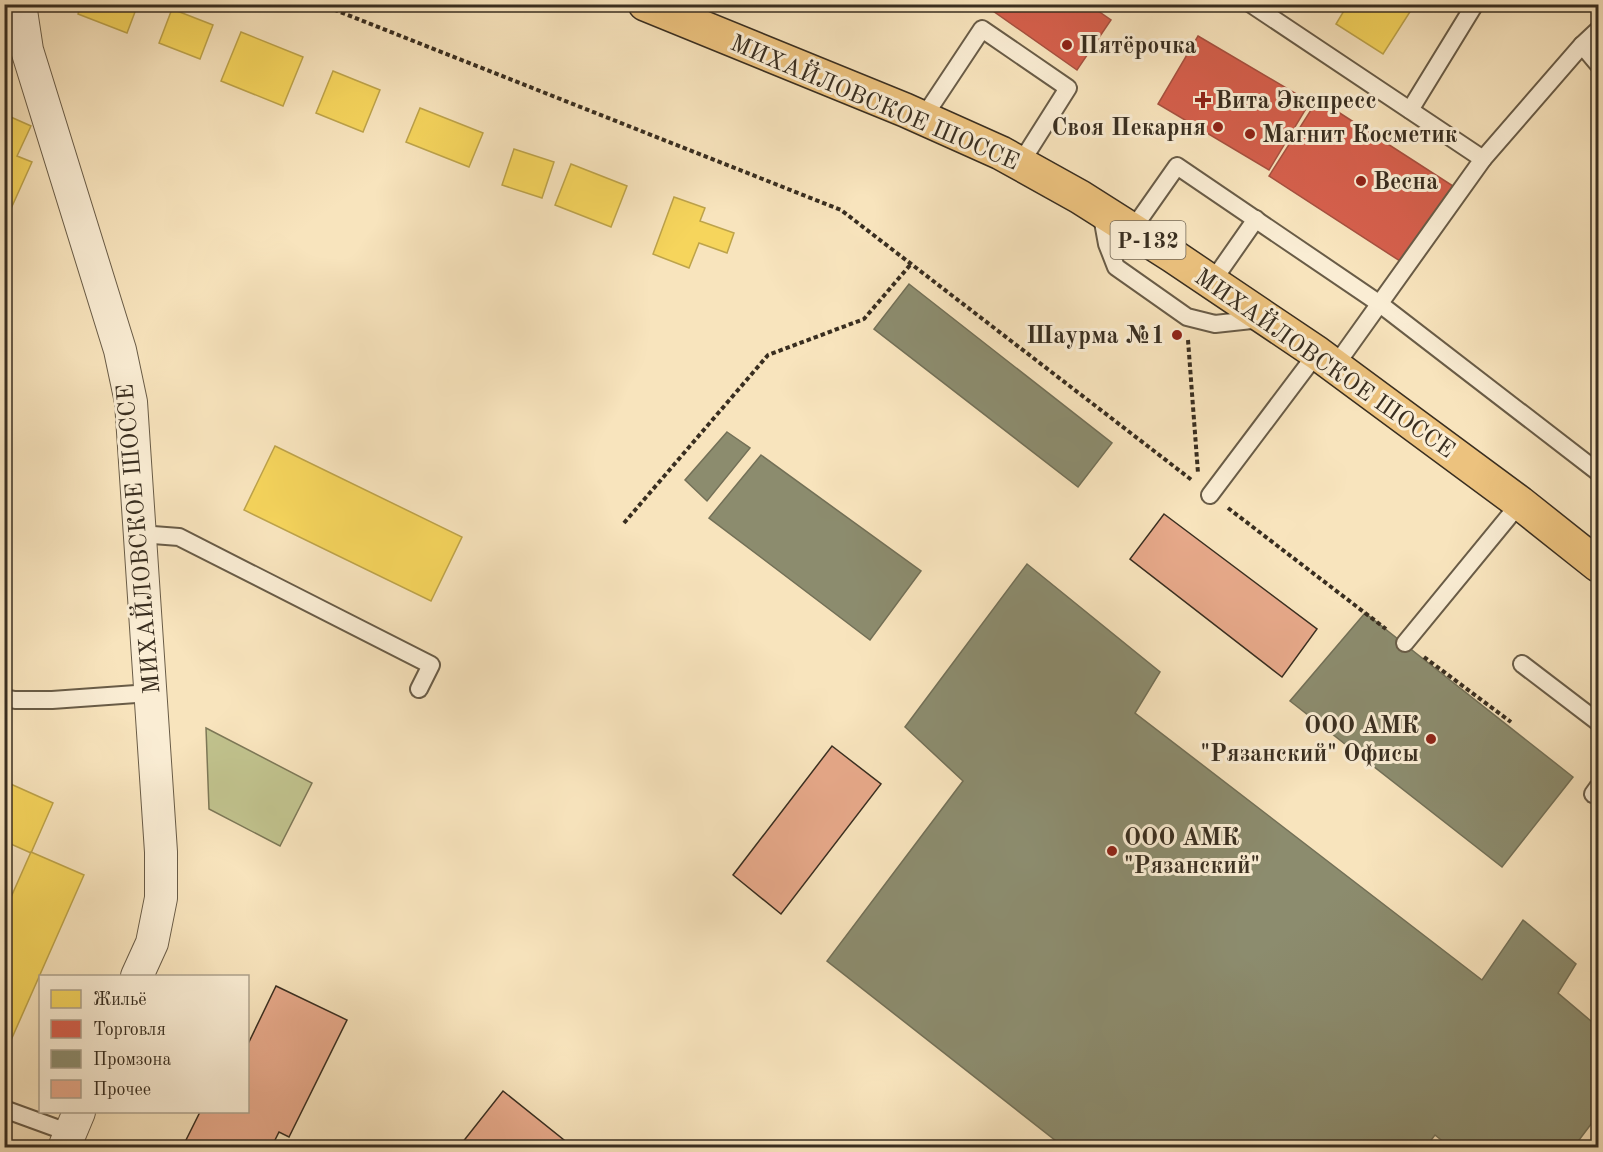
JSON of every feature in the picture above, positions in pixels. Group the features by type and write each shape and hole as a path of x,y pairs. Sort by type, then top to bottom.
{"main road":[{"name":"МИХАЙЛОВСКОЕ ШОССЕ","path":"645,4 923,118 1020,164 1101,210 1268,319 1326,360 1520,503 1599,565"}],"street":[{"name":"МИХАЙЛОВСКОЕ ШОССЕ","path":"20,4 27,50 120,351 131,402 161,852 161,898 152,943 137,975"}],"lane":[{"path":"1251,4 1483,159"},
{"path":"1410,110 1475,4"},
{"path":"923,118 982,29 1068,88 1020,164"},
{"path":"1210,495 1326,360 1380,304 1483,159 1582,45 1599,30"},
{"path":"1582,45 1599,64"},
{"path":"1132,230 1178,166 1380,304 1599,472"},
{"path":"1101,210 1107,244 1116,267 1187,317 1215,324 1268,319"},
{"path":"1212,282 1256,219"},
{"path":"1405,643 1520,503"},
{"path":"140,534 178,537 431,665 418,689"},
{"path":"1522,664 1599,723"},
{"path":"4,698 52,700 150,693"},
{"path":"4,1109 71,1131"}],"path":[{"path":"320,4 841,210 1199,486 1187,317"},
{"path":"624,523 768,355 864,319 911,264"},
{"path":"1210,495 1511,722"}],"green space":[{"path":"206,728 312,783 280,846 209,809"}],"building: Жильё":[{"path":"81,4 138,4 127,33 78,14"},
{"path":"1348,4 1415,4 1383,54 1336,24"},
{"path":"172,9 213,25 200,59 159,43"},
{"path":"241,32 303,57 283,106 221,81"},
{"path":"333,71 380,90 363,132 316,113"},
{"path":"420,108 483,133 469,167 406,142"},
{"path":"4,114 31,126 17,156 32,162 5,222"},
{"path":"514,149 554,162 542,198 502,185"},
{"path":"571,164 627,186 611,227 555,205"},
{"path":"674,197 705,208 700,221 734,233 727,253 699,243 689,268 653,254"},
{"path":"275,446 462,537 431,601 244,510"},
{"path":"4,781 53,803 31,853 4,841"},
{"path":"31,852 84,875 4,1056 4,913"}],"building: Торговля":[{"name":"Пятёрочка","path":"983,4 1088,4 1111,20 1077,70"},
{"path":"1198,36 1310,102 1269,170 1158,104"},
{"name":"Весна","path":"1318,99 1453,186 1403,263 1269,176"}],"building: Промзона":[{"path":"909,284 1112,443 1078,487 874,329"},
{"path":"727,432 750,448 707,501 685,480"},
{"path":"761,455 921,571 870,640 709,518"},
{"name":"ООО АМК \"Рязанский\"","path":"1027,564 1160,672 1135,713 1482,980 1523,920 1576,964 1558,993 1598,1027 1598,1115 1573,1148 1451,1148 1435,1135 1425,1148 1065,1148 827,961 963,781 905,727"},
{"name":"ООО АМК \"Рязанский\" Офисы","path":"1365,613 1573,777 1502,867 1290,701"}],"building: Прочее":[{"path":"1164,514 1317,629 1282,677 1130,559"},
{"path":"832,746 881,784 781,914 733,875"},
{"path":"276,986 347,1020 289,1137 279,1132 271,1148 182,1148 200,1113 249,1113 249,1042"},
{"path":"503,1091 574,1148 458,1148"}],"place":[{"name":"Пятёрочка","path":"1067,45"},
{"name":"Вита Экспресс","path":"1203,100"},
{"name":"Своя Пекарня","path":"1218,127"},
{"name":"Магнит Косметик","path":"1250,134"},
{"name":"Весна","path":"1361,181"},
{"name":"Шаурма №1","path":"1177,335"},
{"name":"ООО АМК \"Рязанский\" Офисы","path":"1431,739"},
{"name":"ООО АМК \"Рязанский\"","path":"1112,851"}]}
